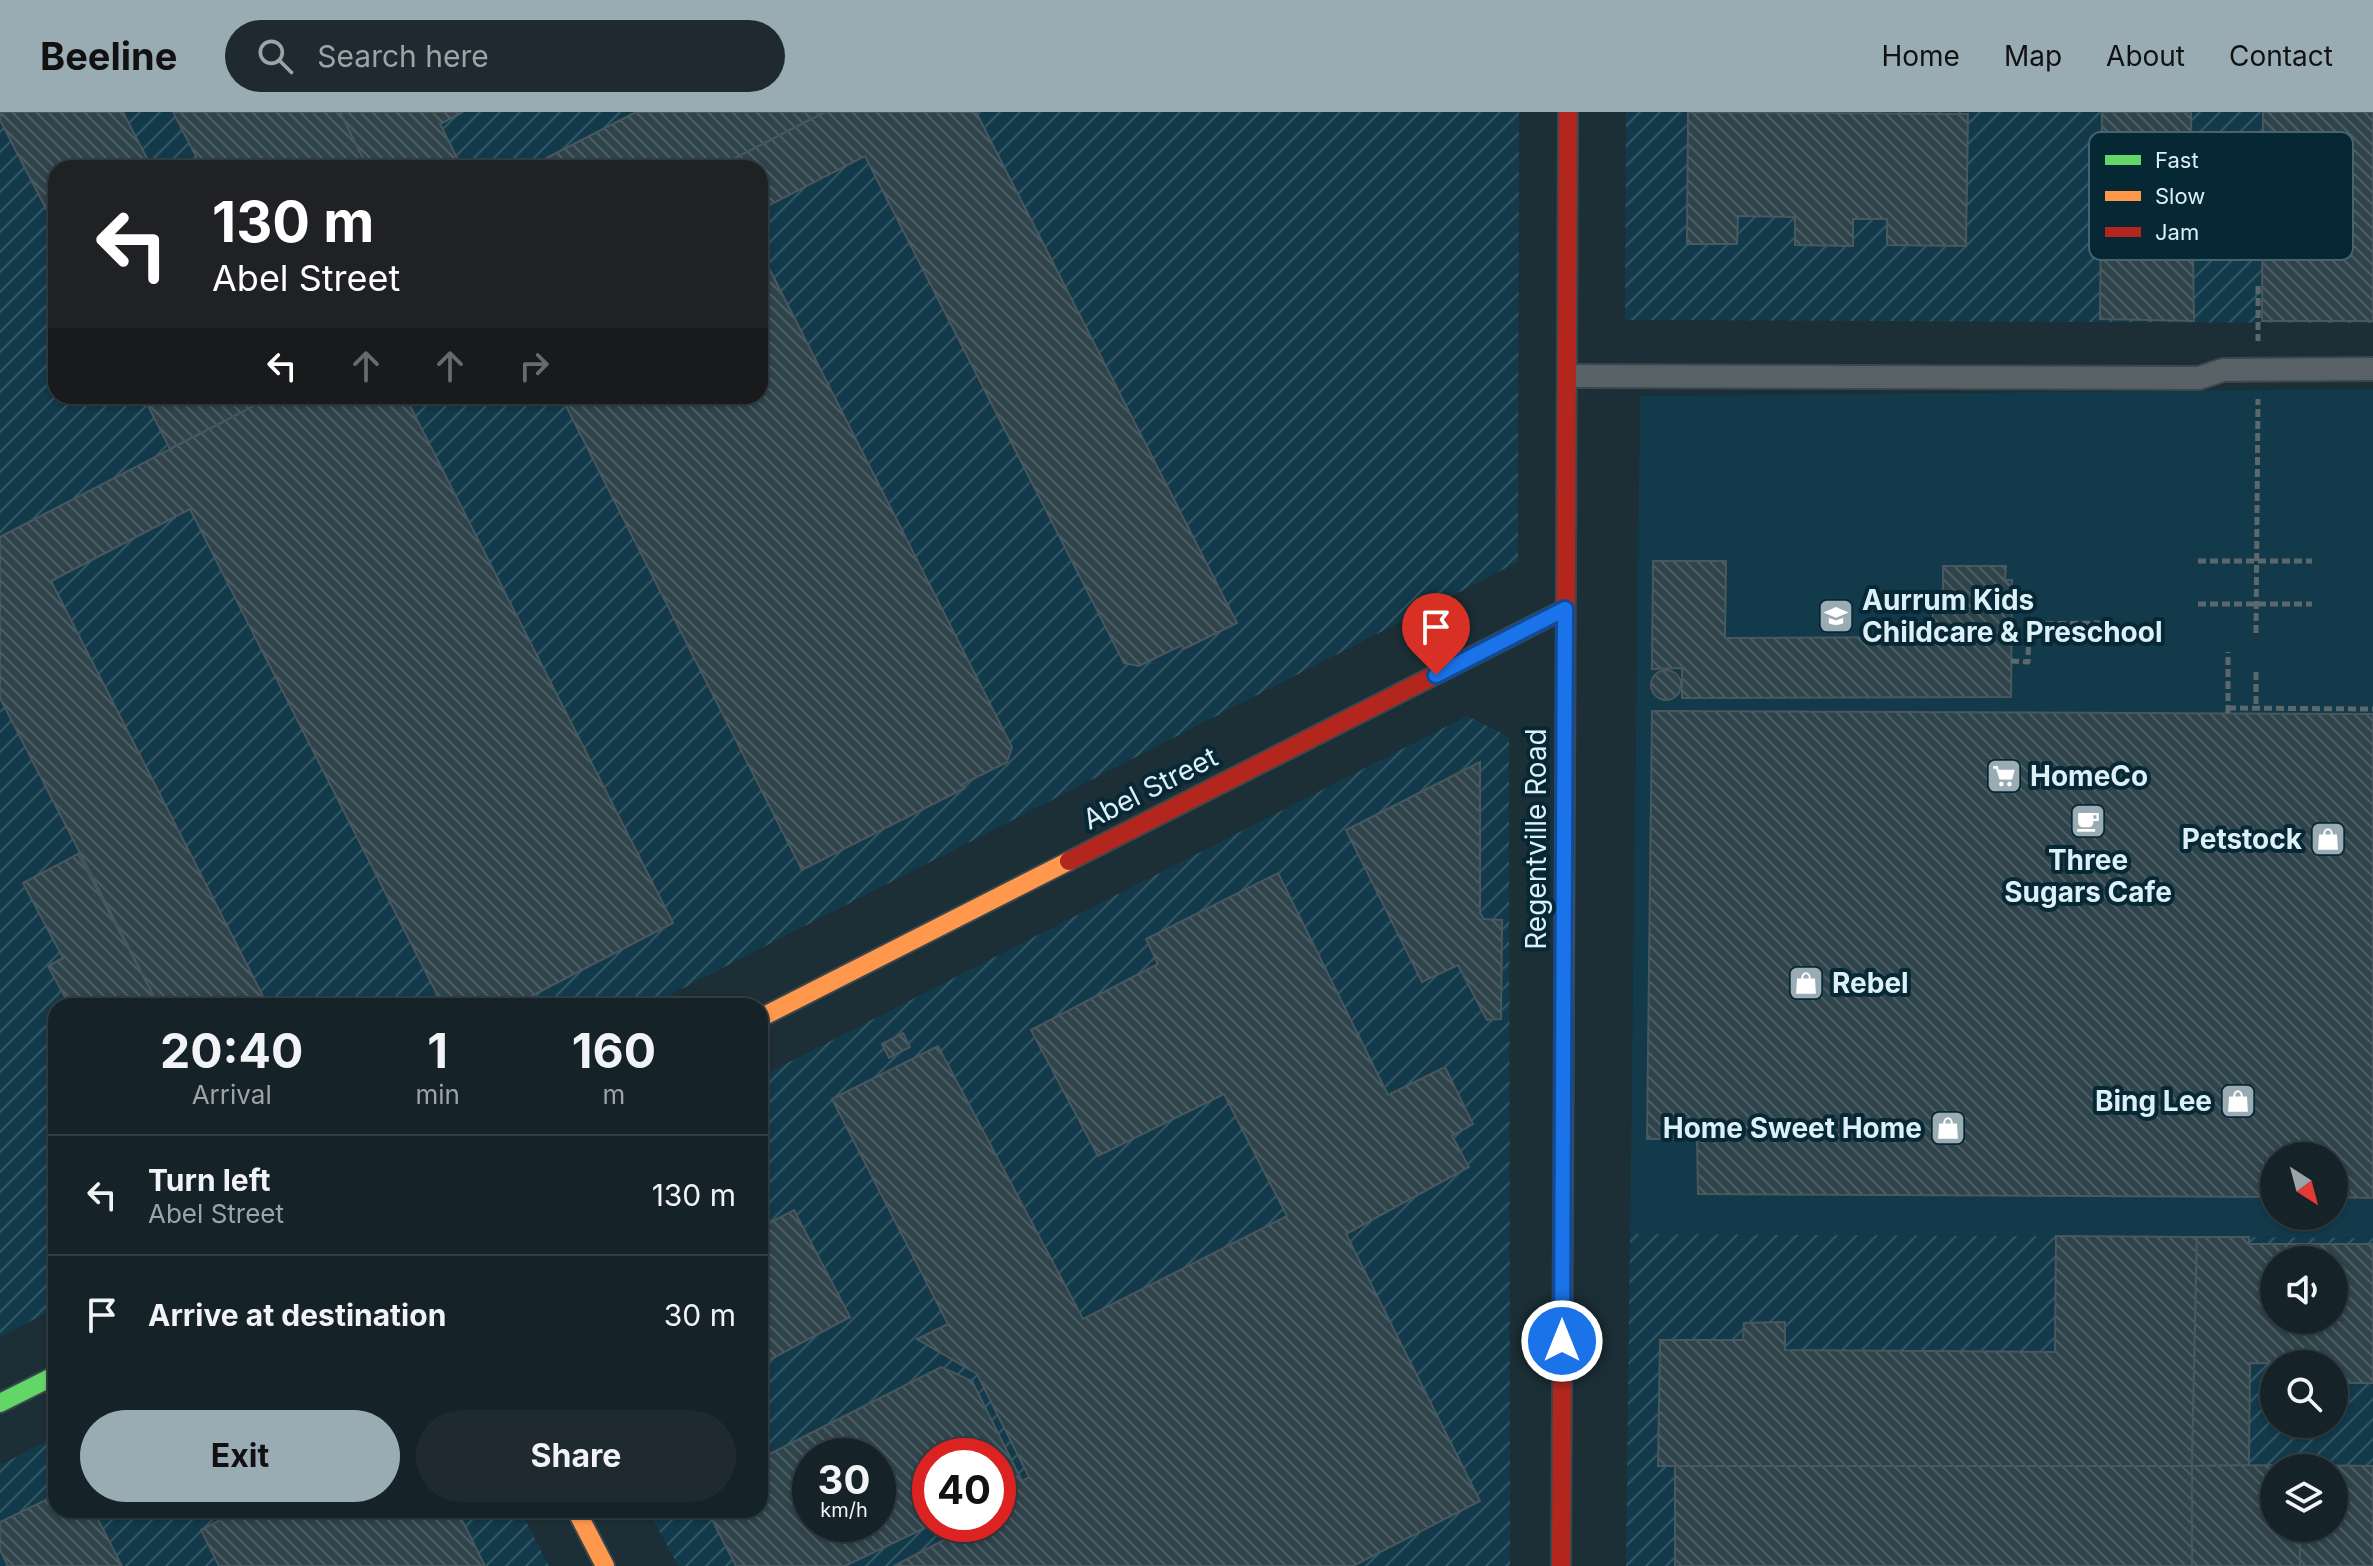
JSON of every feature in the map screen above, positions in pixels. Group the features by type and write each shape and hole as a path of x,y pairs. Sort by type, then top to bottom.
{"street":[{"name":"Regentville Road","path":"1561,1566 1568,112"},
{"name":"Abel Street","path":"768,1014 1565,609"},
{"path":"0,1403 48,1379"},
{"path":"580,1518 605,1566"}],"lane":[{"path":"1569,376 2199,378 2223,370 2373,369"}],"path":[{"path":"2258,286 2258,344"},
{"path":"2256,633 2258,398"},
{"path":"2198,561 2312,561"},
{"path":"2198,604 2312,604"},
{"path":"2011,661 2028,662 2029,624 2100,623"},
{"path":"2228,652 2228,710 2373,709"},
{"path":"2256,672 2256,709"}],"shaded area":[{"path":"0,112 1519,112 1518,562 664,998 48,998 48,1312 0,1337"},
{"path":"1626,112 2373,112 2373,323 1625,320"},
{"name":"HomeCo","path":"2373,389 2373,1238 1630,1234 1640,396"},
{"path":"1467,716 1509,737 1510,1566 678,1566 652,1518 768,1518 768,1073"},
{"path":"1630,1234 2373,1238 2373,1566 1626,1566"},
{"path":"48,1440 48,1518 524,1518 549,1566 0,1566 0,1465"}],"building":[{"path":"0,112 123,112 148,160 48,160 48,213 0,120"},
{"path":"173,112 340,112 364,160 264,160 262,157 256,160 198,160"},
{"path":"340,112 463,112 440,124 458,160 364,160"},
{"path":"636,112 825,112 732,160 543,160"},
{"path":"825,112 976,112 1237,623 1184,649 1182,645 1139,666 1124,663 865,156 768,206 768,160 732,160"},
{"path":"1688,112 1968,114 1966,246 1887,245 1887,219 1853,219 1853,246 1795,245 1795,217 1738,216 1737,244 1687,244"},
{"path":"2102,112 2191,112 2191,132 2102,132"},
{"path":"2263,112 2373,112 2373,321 2262,321 2262,260 2353,260 2353,132 2263,132"},
{"path":"2101,260 2193,260 2194,321 2100,319"},
{"path":"768,266 1012,747 1007,762 963,784 965,788 802,870 565,404 768,404"},
{"path":"147,404 258,404 170,449"},
{"path":"258,404 409,404 673,923 528,998 439,998 190,509 51,581 264,998 155,998 0,698 0,537"},
{"path":"1653,561 1726,561 1725,638 1933,637 1933,601 1943,600 1943,566 2006,566 2005,580 2012,580 2011,697 1682,698 1682,668 1652,669"},
{"path":"1666,670 1672,671 1680,679 1680,691 1672,699 1666,700 1660,699 1652,691 1651,685 1652,679 1660,671"},
{"path":"1652,711 2373,714 2373,1198 2348,1197 2348,1142 2260,1142 2260,1197 1698,1194 1697,1139 1647,1139"},
{"path":"1480,762 1480,913 1484,919 1502,920 1501,1019 1487,1020 1458,965 1422,982 1346,830"},
{"path":"78,854 155,998 66,998 48,966 63,958 23,883"},
{"path":"1278,873 1388,1095 1445,1067 1473,1124 1452,1136 1469,1167 1346,1234 1480,1501 1353,1566 894,1566 940,1542 1016,1542 1016,1469 1022,1481 1029,1477 1016,1451 1016,1438 1009,1438 977,1374 917,1339 948,1324 832,1099 938,1046 1083,1319 1287,1216 1224,1094 1098,1156 1031,1030 1158,964 1146,939"},
{"path":"903,1033 910,1047 889,1058 882,1044"},
{"path":"794,1210 850,1317 768,1361 768,1224"},
{"path":"2056,1236 2197,1237 2192,1466 1658,1466 1660,1340 1743,1340 1744,1323 1785,1322 1785,1350 2055,1352"},
{"path":"2197,1237 2249,1237 2249,1244 2373,1244 2373,1383 2348,1383 2348,1350 2260,1350 2260,1363 2250,1363 2249,1465 2192,1466"},
{"path":"941,1367 972,1381 1000,1438 912,1438 912,1534 896,1542 896,1438 801,1438"},
{"path":"792,1443 792,1542 895,1542 845,1566 736,1566 711,1518 768,1518 768,1455"},
{"path":"2260,1465 2260,1542 2300,1542 2300,1566 2192,1566 2192,1466"},
{"path":"1675,1466 2192,1466 2192,1566 1675,1566"},
{"path":"2348,1466 2373,1466 2373,1566 2300,1566 2300,1542 2348,1542"},
{"path":"48,1499 48,1518 97,1518 122,1566 8,1566 0,1550 0,1522"},
{"path":"224,1518 461,1518 485,1566 219,1566 201,1530"}],"traffic: fast":[{"path":"0,1403 48,1379"}],"traffic: slow":[{"path":"1563,1227 1565,792"},
{"path":"768,1014 1069,861"},
{"path":"580,1518 605,1566"}],"traffic: jam":[{"path":"1565,792 1568,112"},
{"path":"1069,861 1565,609"},
{"path":"1561,1566 1563,1227"}],"place":[{"name":"Aurrum Kids Childcare & Preschool","path":"1836,616"},
{"name":"HomeCo","path":"2004,776"},
{"name":"Three Sugars Cafe","path":"2088,821"},
{"name":"Petstock","path":"2328,839"},
{"name":"Rebel","path":"1806,983"},
{"name":"Bing Lee","path":"2238,1101"},
{"name":"Home Sweet Home","path":"1948,1128"}],"route":[{"path":"1436,675 1565,609 1562,1341"}]}
